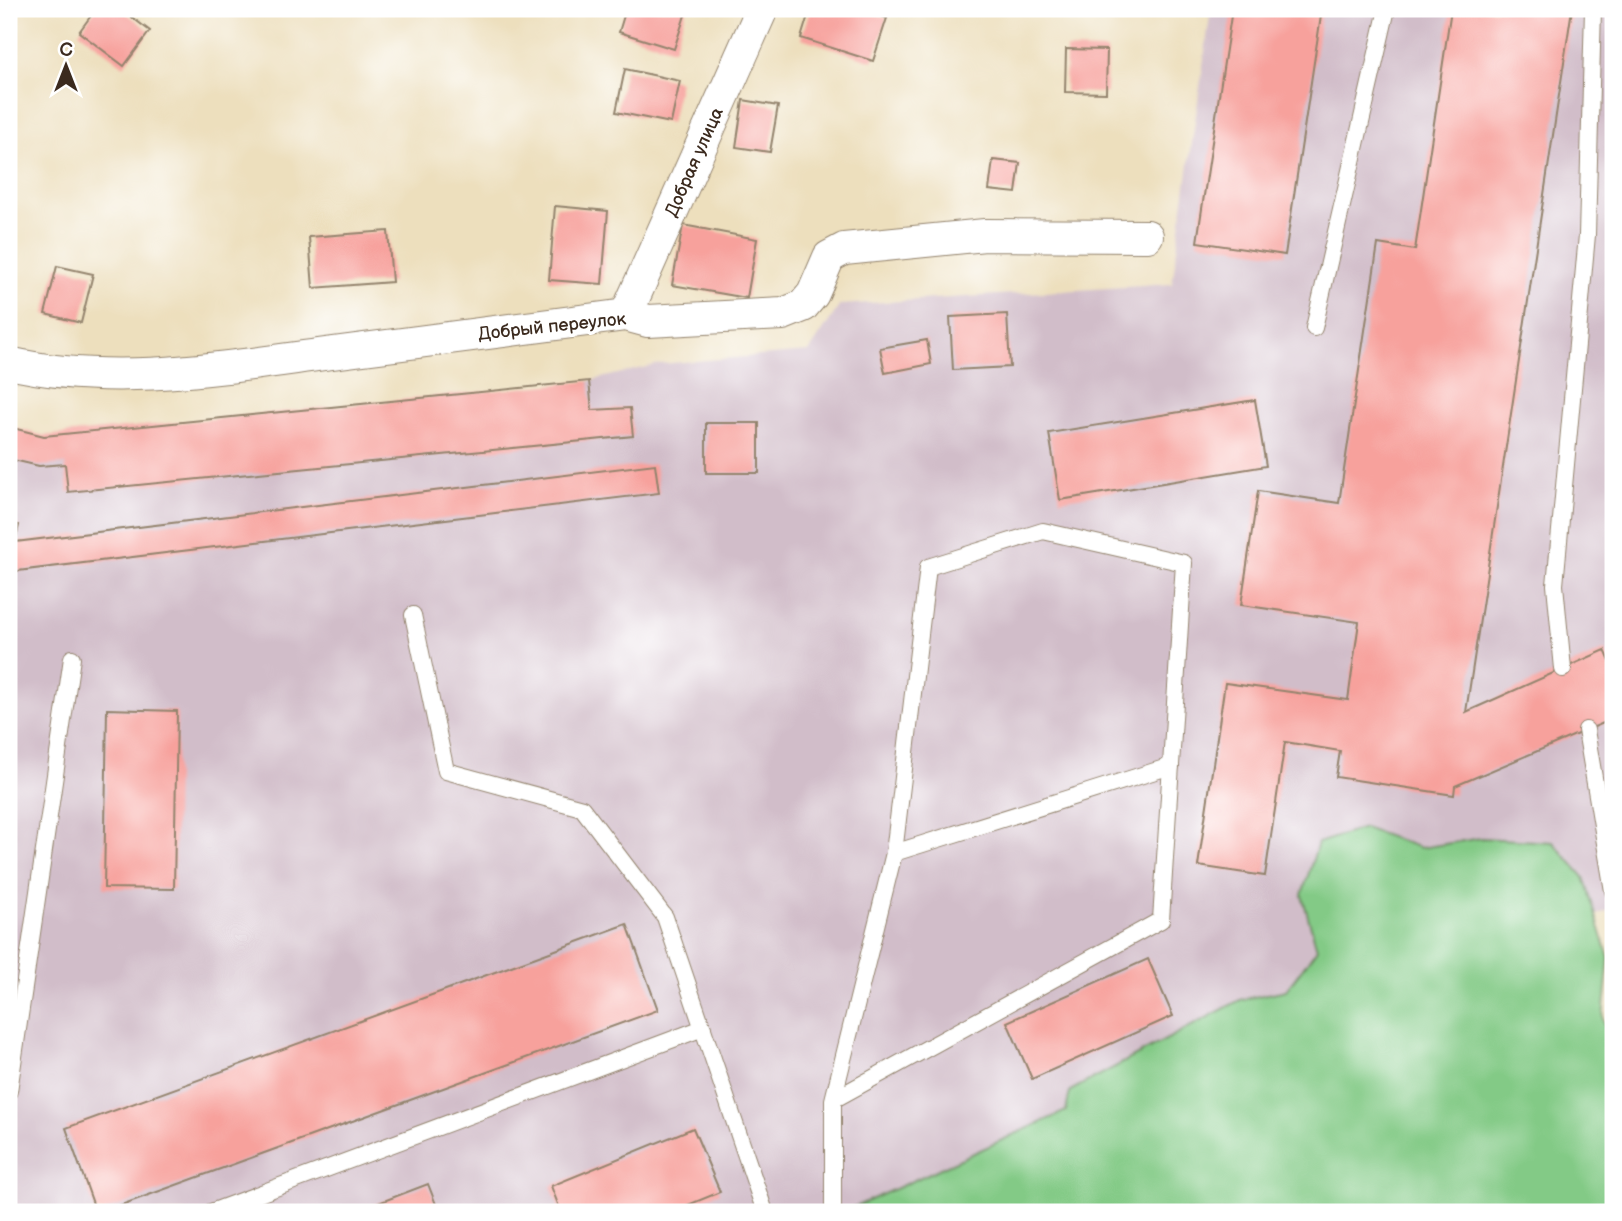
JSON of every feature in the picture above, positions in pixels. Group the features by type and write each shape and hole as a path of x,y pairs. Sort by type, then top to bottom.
{"street":[{"name":"Добрая улица","path":"625,315 762,9"},
{"name":"Добрый переулок","path":"9,363 40,370 114,375 196,371 625,315 648,321 783,314 803,306 813,294 829,257 844,249 985,235 1147,236"}],"lane":[{"path":"1314,328 1387,9"},
{"path":"1563,669 1555,585 1587,235 1593,9"},
{"path":"834,1100 1161,920 1184,563 1043,531 928,566 894,853 834,1100 834,1212"},
{"path":"414,615 446,771 582,808 665,917 765,1212"},
{"path":"9,1091 72,657"},
{"path":"1586,730 1613,891"},
{"path":"894,853 1171,766"},
{"path":"211,1212 703,1028"}],"shaded area":[{"path":"1211,9 1613,9 1613,909 1066,1111 844,1212 9,1212 9,427 45,436 589,381 659,364 809,352 840,305 1172,284"}],"green space":[{"path":"1364,828 1421,848 1481,838 1553,842 1584,877 1609,958 1603,1019 1613,1054 1613,1212 844,1212 1066,1111 1070,1091 1240,1000 1286,990 1317,949 1302,895 1318,843"}],"building":[{"path":"96,9 121,9 150,31 124,66 79,32"},
{"path":"626,9 687,9 674,49 619,32"},
{"path":"810,9 858,9 887,18 873,61 801,38"},
{"path":"1232,9 1322,9 1285,255 1197,242"},
{"path":"1451,9 1572,9 1466,712 1605,650 1613,668 1613,719 1455,786 1454,795 1336,777 1340,751 1285,742 1265,876 1198,866 1225,683 1348,700 1359,622 1241,605 1258,491 1339,503 1378,244 1415,250"},
{"path":"1066,49 1107,50 1106,93 1065,92"},
{"path":"625,69 680,81 671,123 616,112"},
{"path":"743,100 778,106 770,152 736,147"},
{"path":"993,160 1020,163 1016,193 989,190"},
{"path":"555,206 608,211 602,284 549,280"},
{"path":"683,225 757,239 747,298 672,285"},
{"path":"388,231 392,282 313,288 309,237"},
{"path":"57,266 93,274 81,323 45,314"},
{"path":"1007,314 1010,367 953,370 950,317"},
{"path":"927,340 931,364 885,373 880,348"},
{"path":"589,381 592,410 630,408 633,436 68,492 65,464 39,466 9,459 9,427 44,436"},
{"path":"1255,400 1266,466 1060,500 1049,433"},
{"path":"706,423 759,423 759,473 706,473"},
{"path":"655,464 659,493 9,572 9,523 19,525 15,542"},
{"path":"107,709 177,711 174,889 104,888"},
{"path":"627,924 658,1010 96,1212 66,1128"},
{"path":"1148,959 1173,1016 1032,1079 1007,1022"},
{"path":"693,1128 720,1192 671,1212 561,1212 551,1186"},
{"path":"428,1184 439,1212 355,1212"}]}
